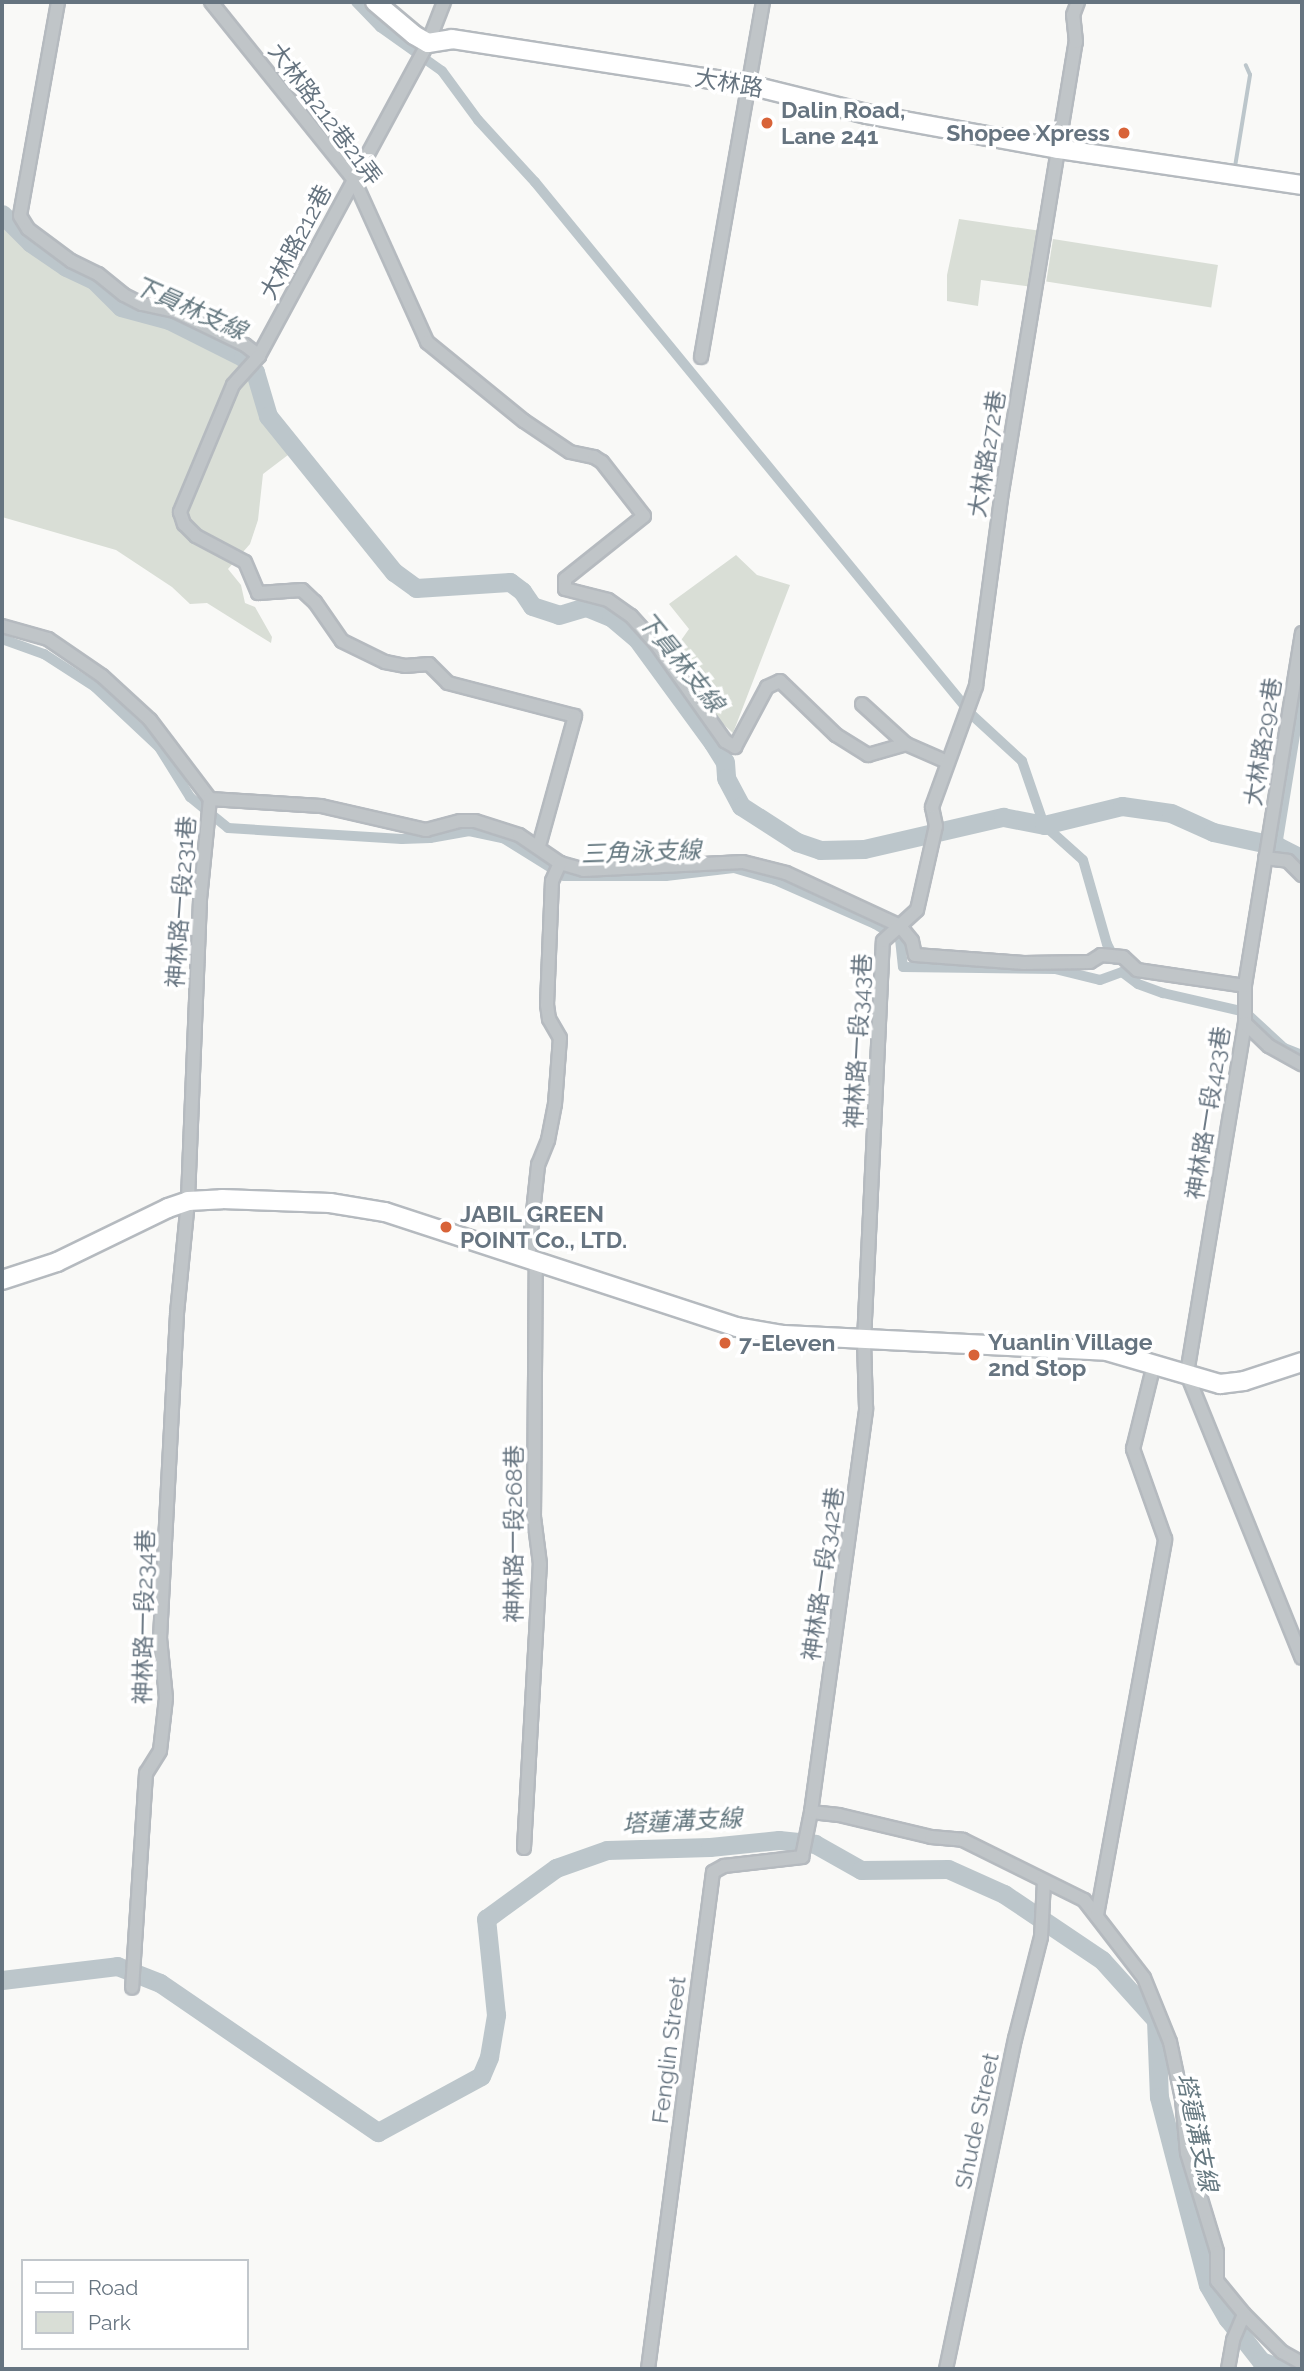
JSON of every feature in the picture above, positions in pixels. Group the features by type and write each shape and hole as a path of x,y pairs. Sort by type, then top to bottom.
{"street":[{"path":"58,2 20,216 28,229 71,261 98,274 124,295 142,304 175,311 245,345 259,356"},
{"name":"大林路212巷21弄","path":"211,2 354,180 427,342 524,421 570,452 594,457 602,462 644,516 565,579 565,589 608,600 631,616 657,645 713,726 725,741 735,747 767,687 780,681 836,735 868,755 906,744"},
{"path":"375,2 414,35 428,43"},
{"name":"大林路212巷","path":"444,2 428,43 259,356 233,385 180,512 184,524 196,536 245,562 258,593 302,590 315,602 342,641 385,662 405,666 429,664 448,683 575,716 539,846"},
{"path":"701,357 763,2"},
{"name":"大林路272巷","path":"947,762 976,686 1001,498 1076,42 1073,15 1078,2"},
{"name":"大林路","path":"428,43 452,39 750,85 866,114 1058,149 1302,185"},
{"name":"神林路一段231巷","path":"2,625 48,639 102,676 149,720 210,799 200,900 188,1201"},
{"name":"大林路292巷","path":"1265,858 1302,633"},
{"path":"862,704 906,744 947,762"},
{"name":"神林路一段343巷","path":"864,1341 883,941 917,910 936,826 932,807 947,762"},
{"path":"210,799 321,806 426,830 460,821 475,821 519,835 561,863 584,870 743,862 786,873 900,926 912,941 915,955 1024,962 1090,962 1101,955 1123,957 1137,970 1245,986"},
{"path":"1265,858 1287,861 1302,875"},
{"name":"神林路一段423巷","path":"1187,1374 1245,1023 1245,986 1265,858"},
{"name":"神林路一段268巷","path":"524,1848 540,1564 534,1517 532,1260 538,1165 548,1140 555,1104 560,1038 549,1019 547,1005 552,881 561,863"},
{"path":"1245,1023 1269,1046 1302,1064"},
{"path":"2,1280 57,1262 188,1201 222,1199 331,1203 385,1212 737,1327 783,1335 1107,1351 1220,1384 1244,1381 1302,1362"},
{"name":"神林路一段234巷","path":"132,1988 146,1773 160,1751 166,1698 160,1638 177,1314 188,1201"},
{"name":"神林路一段342巷","path":"811,1812 866,1408 864,1341"},
{"path":"1097,1915 1165,1539 1133,1449 1154,1364"},
{"path":"1187,1374 1302,1658"},
{"path":"811,1812 839,1815 931,1838 963,1839 1084,1900 1144,1978 1170,2042 1182,2099 1187,2153 1217,2252 1217,2281 1244,2314 1288,2358 1302,2363"},
{"name":"Fenglin Street","path":"648,2369 713,1872 724,1866 802,1857 811,1812"},
{"name":"Shude Street","path":"946,2369 1015,2039 1041,1937 1044,1881"},
{"path":"1228,2369 1233,2340 1244,2314"}],"green space":[{"path":"959,219 1041,231 1033,287 981,280 978,306 947,301 947,275"},
{"path":"2,224 45,259 91,284 122,312 166,324 238,362 248,375 264,417 288,455 263,474 258,520 250,544 228,569 241,585 245,603 255,607 272,637 271,643 207,603 190,604 172,587 116,550 2,517"},
{"path":"1053,239 1218,265 1211,308 1046,281"},
{"path":"736,555 757,575 790,585 733,733 712,714 672,653 689,629 669,604"}],"waterway":[{"path":"356,2 380,27 442,71 478,120 535,182 972,715 1022,761 1044,825 1083,860 1107,944 1115,960"},
{"path":"1235,167 1250,75 1246,66"},
{"name":"下員林支線","path":"2,214 31,243 66,267 94,280 121,307 169,320 243,357 255,372 268,416 394,572 416,588 510,582 522,591 532,606 559,615 586,607 611,617 637,639 713,743 725,762 726,778 741,806 797,842 820,850 864,849 1003,817 1044,825 1122,806 1171,813 1213,832 1277,846 1302,859"},
{"name":"三角泳支線","path":"2,639 44,654 95,687 159,747 190,797 228,828 402,839 430,838 469,831 503,838 564,876 666,876 734,868 775,880 875,924 900,939 903,967 1055,969 1100,980 1122,972 1138,984 1163,993 1245,1012 1284,1048 1302,1055"},
{"path":"1277,846 1302,691"},
{"name":"塔蓮溝支線","path":"2,1980 117,1966 160,1983 378,2132 481,2076 489,2057 496,2015 486,1919 556,1868 607,1850 710,1847 779,1840 815,1844 861,1870 948,1869 1004,1894 1102,1960 1156,2020 1159,2097 1208,2285 1228,2319 1261,2361 1282,2369"}],"place":[{"name":"Dalin Road, Lane 241","path":"767,123"},
{"name":"Shopee Xpress","path":"1124,133"},
{"name":"JABIL GREEN POINT Co., LTD.","path":"446,1227"},
{"name":"7-Eleven","path":"725,1343"},
{"name":"Yuanlin Village 2nd Stop","path":"974,1355"}]}
